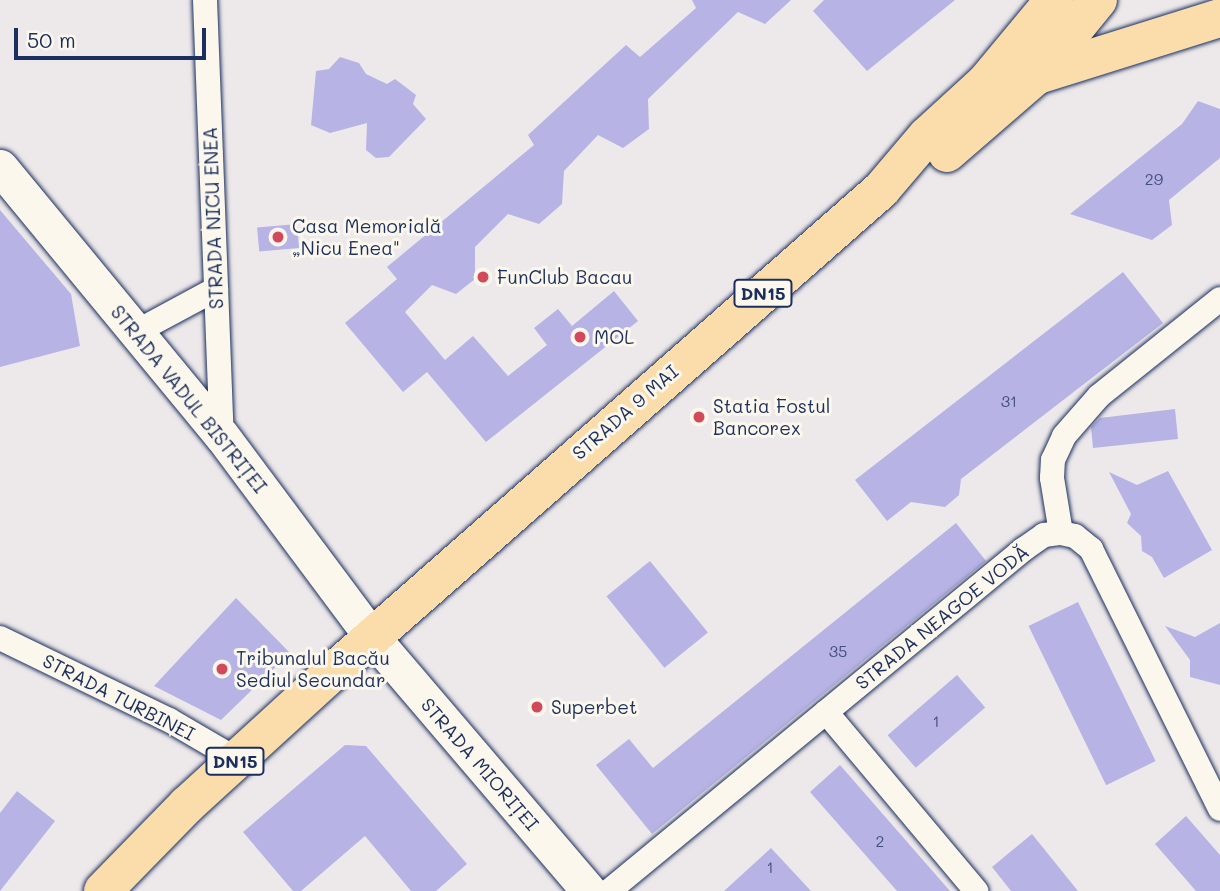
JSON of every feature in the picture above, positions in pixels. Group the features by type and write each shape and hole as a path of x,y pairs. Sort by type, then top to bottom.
{"main road":[{"name":"STRADA 9 MAI","path":"372,637 881,190 928,136 986,82 1054,0"},
{"name":"STRADA 9 MAI","path":"881,190 944,155 1035,76 1098,0"},
{"path":"1035,76 1220,18"},
{"name":"STRADA VADUL BISTRIȚEI","path":"0,167 222,436 372,637"},
{"name":"DN15","path":"103,891 236,759 372,637"},
{"name":"STRADA MIORIȚEI","path":"372,637 589,891"}],"street":[{"name":"STRADA NICU ENEA","path":"205,0 222,436"},
{"path":"136,332 216,289"},
{"path":"1220,299 1099,396 1064,436 1053,460 1052,478 1061,533 1075,536 1091,550 1220,809"},
{"name":"STRADA NEAGOE VODĂ","path":"609,891 1024,549 1044,535 1061,533"},
{"name":"STRADA TURBINEI","path":"0,638 169,720 236,759"},
{"path":"826,712 976,891"}],"building":[{"path":"692,0 791,0 765,24 738,12 648,99 649,129 623,148 598,135 564,171 562,204 539,224 508,214 475,247 475,279 456,294 432,285 405,312 445,360 473,336 508,376 547,345 534,328 558,309 572,326 614,291 638,321 486,442 427,372 403,392 345,323 397,279 387,267 534,145 528,135 626,45 640,57 696,8"},
{"path":"824,0 955,0 867,71 813,11"},
{"path":"340,57 359,63 366,74 387,84 395,79 416,95 413,104 426,119 389,157 376,158 366,150 367,123 330,133 311,125 316,71 329,69"},
{"path":"1198,101 1220,109 1220,158 1169,200 1172,225 1152,240 1070,214 1182,124"},
{"path":"0,210 71,294 80,346 0,367"},
{"name":"Casa Memorială „Nicu Enea\"","path":"297,224 299,248 259,251 257,227"},
{"path":"1123,272 1163,323 961,479 959,495 945,507 911,502 887,521 855,480"},
{"path":"1175,409 1178,439 1093,448 1091,427 1100,418"},
{"path":"1168,471 1212,550 1164,578 1152,557 1142,551 1141,536 1127,523 1131,514 1109,472 1137,485"},
{"path":"956,523 986,561 652,834 596,765 629,739 653,768"},
{"path":"650,561 708,632 664,668 606,596"},
{"name":"Tribunalul Bacău Sediul Secundar","path":"236,598 290,653 221,720 154,686"},
{"path":"1078,602 1156,761 1106,785 1029,626"},
{"path":"1220,623 1220,685 1190,677 1190,660 1165,626 1195,637"},
{"path":"957,675 985,707 916,768 888,735"},
{"path":"345,745 366,746 467,864 436,891 411,891 365,836 301,891 293,891 243,832"},
{"path":"840,765 950,891 897,891 810,792"},
{"path":"17,791 55,821 0,891 0,813"},
{"path":"1186,816 1220,855 1220,891 1196,891 1155,844"},
{"path":"1032,834 1078,891 1011,891 992,867"},
{"path":"771,848 811,891 724,891"}],"place":[{"name":"Casa Memorială „Nicu Enea\"","path":"278,237"},
{"name":"FunClub Bacau","path":"483,277"},
{"name":"MOL","path":"580,337"},
{"name":"Statia Fostul Bancorex","path":"699,417"},
{"name":"Tribunalul Bacău Sediul Secundar","path":"222,669"},
{"name":"Superbet","path":"537,707"}]}
